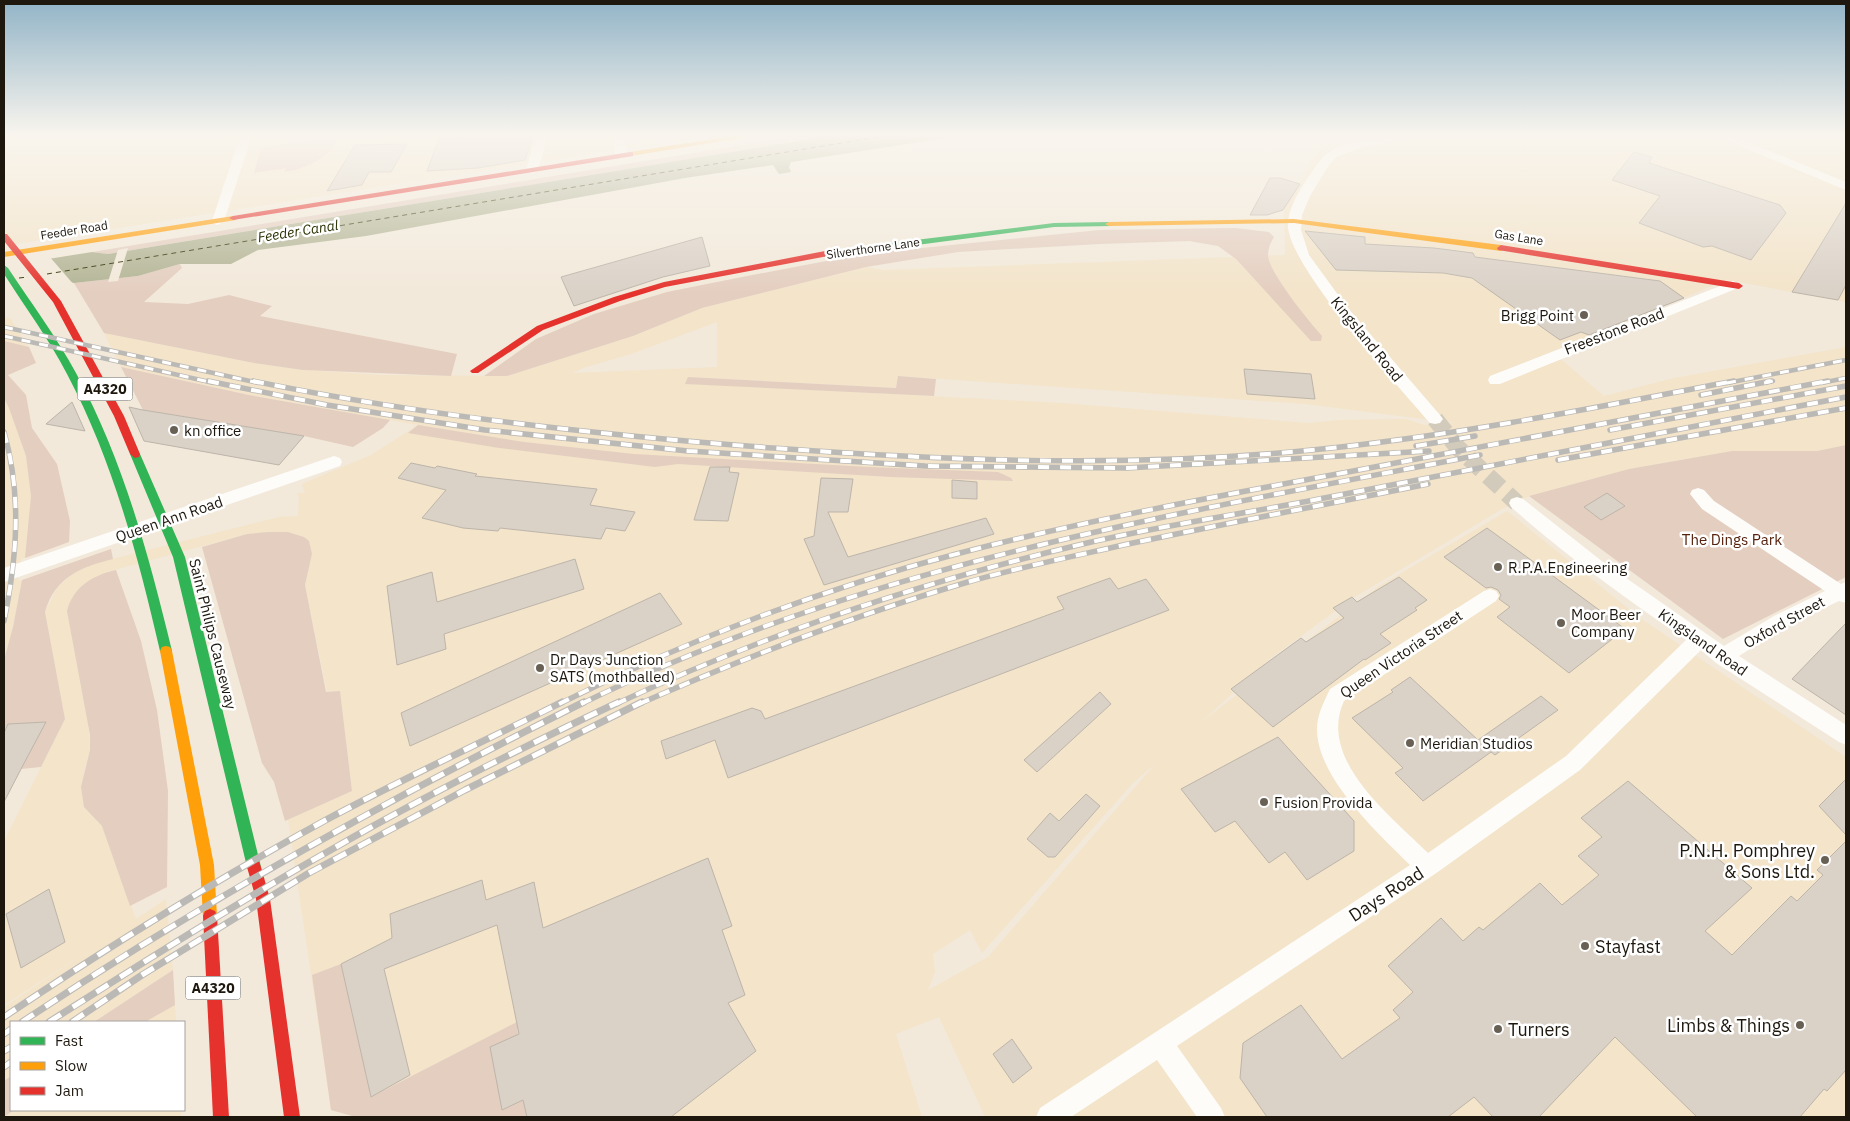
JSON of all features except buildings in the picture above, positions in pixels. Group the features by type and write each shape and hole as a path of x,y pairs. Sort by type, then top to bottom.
{"street":[{"path":"218,221 229,188"},
{"name":"Feeder Road","path":"4,255 419,188"},
{"path":"1294,221 1303,198 1309,188"},
{"name":"Kingsland Road","path":"1294,221 1296,238 1303,255 1342,310 1435,419"},
{"name":"Gas Lane","path":"1294,221 1487,246 1736,285"},
{"name":"Silverthorne Lane","path":"475,371 540,328 562,318 617,298 729,270 848,250 1054,226 1294,221"},
{"name":"Saint Philips Causeway","path":"4,236 57,302 92,364 119,416 179,557 247,842 263,899 292,1117"},
{"name":"A4320","path":"4,268 49,334 72,374 97,426 120,486 146,565 172,674 207,865 221,1114"},
{"name":"Freestone Road","path":"1495,380 1736,285"},
{"name":"Queen Ann Road","path":"4,575 334,462"},
{"path":"1698,494 1708,505 1844,592"},
{"name":"Kingsland Road","path":"1517,503 1550,532 1699,640 1846,736"},
{"name":"Oxford Street","path":"1724,657 1780,621 1844,592"},
{"name":"Queen Victoria Street","path":"1427,867 1358,796 1335,760 1327,737 1329,710 1337,695 1490,596"},
{"name":"Days Road","path":"1049,1117 1427,867 1573,763 1699,640"},
{"path":"1160,1043 1212,1117"},
{"name":"Saint Philips Causeway","path":"277,1102 286,1078"}],"shaded area":[{"path":"4,188 372,188 4,246"},
{"path":"1296,188 1846,188 1846,302 1727,280 1590,336 1556,355 1604,396 1674,378 1846,347 1846,445 1817,451 1732,451 1629,469 1529,496 1502,509 1353,598 1270,659 1200,723 1376,588 1507,511 1640,618 1846,757 1846,1117 985,1117 939,1017 896,1034 922,1117 356,1117 331,1110 288,819 352,791 340,691 327,692 305,585 312,554 304,537 288,532 247,534 107,572 88,718 90,750 84,772 84,807 102,826 136,919 166,899 173,970 96,1021 10,1021 10,1077 4,1081 4,1007 97,945 4,1005 4,841 65,719 45,612 58,586 78,570 96,563 279,517 298,516 299,498 297,493 305,493 302,485 304,483 371,455 418,425 249,395 121,367 104,333 254,363 303,370 382,375 507,376 633,336 702,308 866,267 883,270 1285,255 1284,210","holes":["717,322 717,367 572,373 631,354","898,376 1305,404 1455,423 1424,425 1406,419 1339,420 1308,423 1062,403 796,389 688,377 896,388","1156,763 988,957 928,990 935,972 933,954 970,930 982,953 1132,784"]},
{"path":"4,317 10,318 29,347 4,341"},
{"path":"4,398 26,456 31,496 25,558 21,559 18,581 22,580 13,627 4,660"},
{"path":"175,1005 176,1021 147,1021"},
{"path":"13,1111 181,1111 181,1117 4,1117"}],"green space":[{"path":"479,188 509,188 108,254 92,252"},
{"path":"1235,228 1269,232 1274,237 1268,256 1270,263 1286,290 1322,336 1321,341 1311,341 1236,259 1218,246 1189,241 1100,244 958,252 866,267 702,308 633,336 507,376 484,376 536,339 594,314 667,292 742,277 863,254 1099,230"},
{"path":"180,264 182,268 144,302 188,304 229,295 272,306 260,316 457,354 451,376 303,370 254,363 104,333 74,283 138,276"},
{"path":"4,341 29,347 36,363 8,375 26,395 32,428 57,464 70,521 69,542 25,558 31,496 26,456 4,398"},
{"path":"121,367 249,395 390,420 383,428 353,447 304,436 143,410"},
{"path":"898,376 936,379 934,396 685,384 688,377 896,388"},
{"path":"418,425 524,442 634,454 998,472 1011,478 1013,481 891,477 678,464 655,467 499,448 408,433"},
{"name":"The Dings Park","path":"1846,445 1846,577 1723,639 1529,496 1629,469 1732,451 1817,451"},
{"path":"288,532 304,537 309,541 312,554 305,585 326,692 340,691 352,791 285,821 274,782 262,763 202,547 247,534"},
{"path":"111,549 113,559 90,566 71,575 62,582 49,600 45,612 65,719 41,767 21,769 46,722 9,724 4,733 4,660 13,627 22,580"},
{"path":"116,570 141,641 157,710 168,791 167,887 130,906 102,826 84,807 81,787 90,750 90,735 67,611 74,595 85,583 99,575"},
{"path":"341,964 371,1097 517,1022 518,1034 502,1110 523,1100 527,1117 356,1117 331,1110 312,975"},
{"path":"173,970 175,1005 147,1021 96,1021"},
{"path":"10,1077 10,1111 13,1111 4,1117 4,1081"}],"water":[{"name":"Feeder Canal","path":"509,188 628,188 366,236 258,250 231,264 180,264 138,276 74,283 4,266 92,252 108,254"}],"pier":[{"path":"128,248 118,281 108,282 118,250"},
{"path":"49,256 75,286 4,298 4,264"}],"ferry route":[{"path":"47,274 567,188"},
{"path":"19,278 28,277"}],"tunnel":[{"path":"1435,419 1458,448 1517,503"}],"railway":[{"path":"4,327 259,383"},
{"path":"4,336 214,383"},
{"path":"1727,383 1846,360"},
{"path":"1821,383 1846,378"},
{"path":"208,381 327,405 485,430 688,451 925,466 1127,468 1429,451"},
{"path":"253,381 447,414 642,437 840,453 1042,461 1110,461 1245,456 1365,444 1524,420 1734,381"},
{"path":"1701,395 1771,381"},
{"path":"1764,383 1773,381"},
{"path":"559,704 656,658 756,618 857,583 960,553 1105,519 1202,499 1828,381"},
{"path":"1610,430 1846,386"},
{"path":"616,704 731,654 847,611 966,574 1026,558 1145,531 1846,397"},
{"path":"1558,460 1846,408"},
{"path":"4,432 10,456 16,526 12,573 4,621"},
{"path":"1416,446 1475,436"},
{"path":"581,704 688,656 798,615 909,580 1022,550 1136,523 1480,455"},
{"path":"639,704 801,638 884,608 968,582 1128,544 1428,484"},
{"path":"4,1017 82,965 242,867 383,790 562,702"},
{"path":"24,1021 158,935 298,853 368,814 584,702"},
{"path":"51,1021 227,911 371,827 547,736 619,702"},
{"path":"73,1021 142,975 309,873 465,790 642,702"},
{"path":"4,1034 10,1030"},
{"path":"4,1051 10,1048"},
{"path":"4,1067 10,1063"}],"traffic: fast":[{"path":"825,254 1054,225 1109,224"},
{"path":"4,268 64,360 103,440 139,544 166,651"},
{"path":"135,454 179,557 254,867"}],"traffic: slow":[{"path":"4,255 233,218"},
{"path":"1109,224 1294,221 1501,248"},
{"path":"166,651 207,865 210,916"}],"traffic: jam":[{"path":"233,218 417,188"},
{"path":"4,236 57,301 119,416 135,454"},
{"path":"1501,248 1739,286"},
{"path":"475,371 540,328 617,299 664,285 825,254"},
{"path":"254,867 263,899 292,1117"},
{"path":"210,916 221,1117"}],"place":[{"name":"Brigg Point","path":"1584,315"},
{"name":"kn office","path":"174,430"},
{"name":"R.P.A.Engineering","path":"1498,567"},
{"name":"Moor Beer Company","path":"1561,623"},
{"name":"Dr Days Junction SATS (mothballed)","path":"540,668"},
{"name":"Meridian Studios","path":"1410,743"},
{"name":"Fusion Provida","path":"1264,802"},
{"name":"P.N.H. Pomphrey & Sons Ltd.","path":"1825,860"},
{"name":"Stayfast","path":"1585,946"},
{"name":"Limbs & Things","path":"1800,1025"},
{"name":"Turners","path":"1498,1029"}]}
